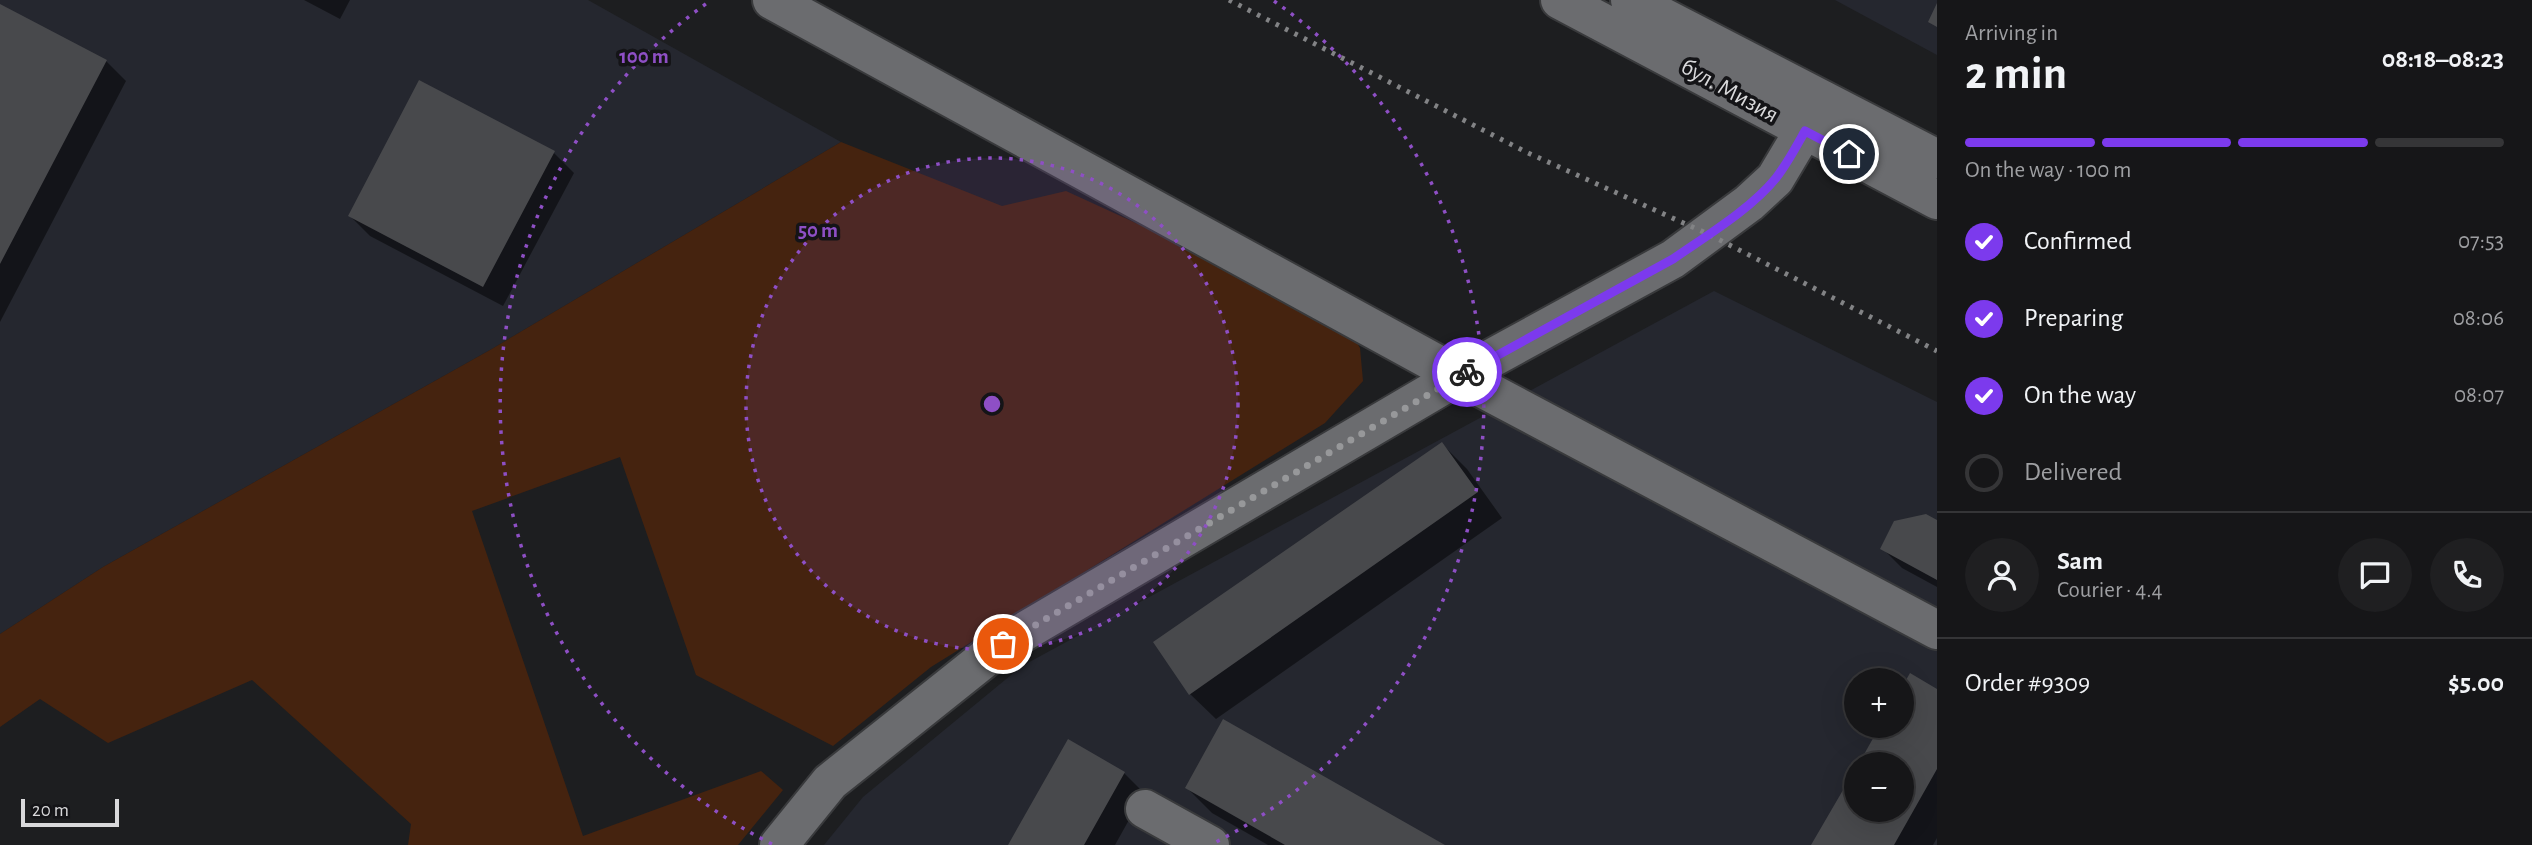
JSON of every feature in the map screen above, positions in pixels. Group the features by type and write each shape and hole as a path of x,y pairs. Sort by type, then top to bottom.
{"street":[{"path":"772,0 1460,376 1937,630"},
{"path":"1560,0 1631,8 1814,116 1937,159"},
{"path":"779,845 830,782 1003,644 1460,376 1688,249 1776,179 1814,116"},
{"name":"бул. Мизия","path":"1814,116 1937,200"},
{"path":"1146,809 1210,845"}],"shaded area":[{"path":"0,0 588,0 841,142 490,350 103,567 0,634"},
{"path":"1835,0 1937,0 1937,55"},
{"path":"841,142 1002,206 1066,191 1343,318 1360,348 1363,381 1325,423 931,667 833,746 696,675 620,457 472,511 583,836 761,771 783,790 738,845 408,845 411,824 252,680 108,743 40,699 0,727 0,634 103,567 490,350"},
{"path":"1714,291 1937,402 1937,845 824,845 863,797 1022,666"}],"building":[{"path":"1937,3 1937,27 1928,22"},
{"path":"0,4 107,60 0,264"},
{"path":"419,80 555,151 483,287 348,216"},
{"path":"1442,442 1478,492 1189,695 1153,642"},
{"path":"1926,514 1937,520 1937,580 1880,549 1894,521"},
{"path":"1914,675 1937,689 1937,769 1914,810 1914,752 1865,752 1873,738 1914,738"},
{"path":"1223,719 1445,845 1285,845 1185,788"},
{"path":"1068,739 1125,772 1084,845 1008,845"},
{"path":"1844,788 1844,822 1907,822 1894,845 1811,845"}],"railway":[{"path":"1229,0 1526,152 1708,234 1937,351"}],"way so far":[{"path":"1003,644 1467,372"}],"route":[{"path":"1467,372 1688,249 1776,179 1805,131 1849,154"}]}
